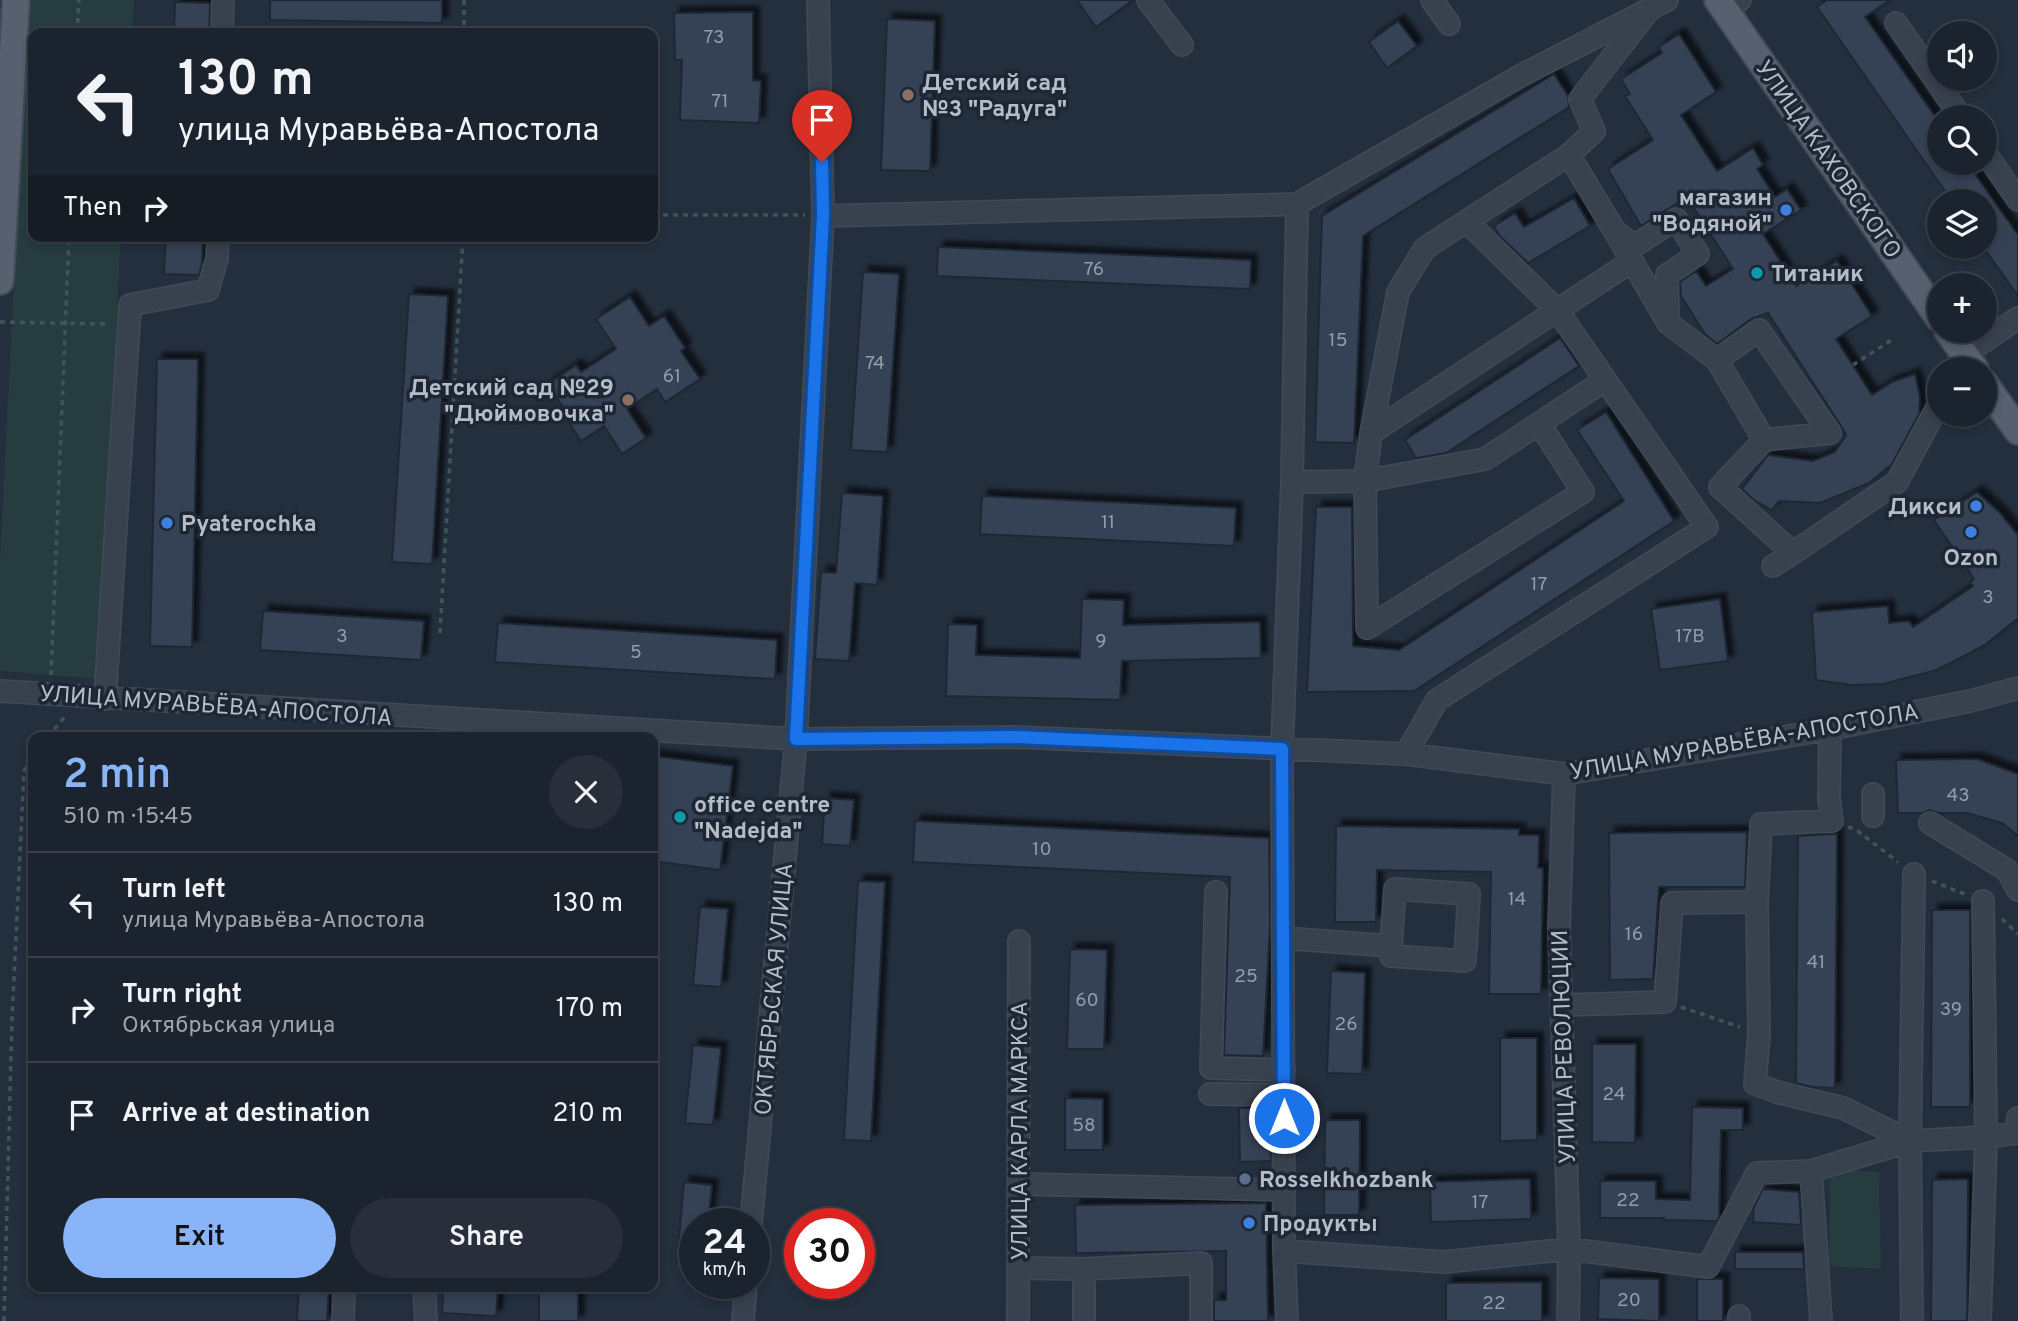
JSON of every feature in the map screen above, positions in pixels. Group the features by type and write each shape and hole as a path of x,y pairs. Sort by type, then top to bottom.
{"main road":[{"path":"0,281 2,195 16,0"},
{"name":"УЛИЦА КАХОВСКОГО","path":"1728,3 1927,300"},
{"path":"1997,401 2018,431"}],"street":[{"path":"222,28 223,0"},
{"name":"ОКТЯБРЬСКАЯ УЛИЦА","path":"752,1208 796,739 823,215 818,0"},
{"path":"1148,0 1182,45"},
{"path":"1432,0 1449,24"},
{"path":"823,215 1297,204 1522,75 1660,3"},
{"path":"1539,423 1583,492 1367,628 1365,481 1371,433 1398,292 1425,248 1569,155 1594,131 1580,99 1660,3"},
{"path":"1896,23 1953,105"},
{"path":"1569,155 1668,323 1717,360 1764,440"},
{"path":"1997,170 2018,200"},
{"path":"1287,1321 1284,1251 1282,749 1292,482 1297,204"},
{"path":"1614,230 1634,246 1676,219 1698,254 1667,275 1668,323"},
{"path":"1406,754 1437,700 1707,527 1557,310 1467,222"},
{"path":"105,699 130,305 208,290 218,258 218,242"},
{"path":"1371,433 1632,261"},
{"path":"1975,357 2018,318"},
{"path":"1717,360 1759,330 1830,433 1764,440 1720,487 1793,553"},
{"path":"1292,482 1365,481 1485,459 1605,380"},
{"path":"1773,566 1898,482 1927,427"},
{"name":"УЛИЦА МУРАВЬЁВА-АПОСТОЛА","path":"0,691 796,739 1014,737 1406,754 1564,774 1830,729 1970,701 2018,688"},
{"path":"1830,729 1829,799 1832,821 1760,824 1757,902 1759,1033 1755,1084 1780,1093 1843,1108 1910,1142"},
{"name":"УЛИЦА РЕВОЛЮЦИИ","path":"1564,774 1559,929 1569,1249 1568,1321"},
{"path":"1873,794 1873,816"},
{"path":"1930,823 2007,870 2018,890"},
{"path":"1912,1321 1910,1142 1914,874"},
{"path":"1395,889 1469,894 1465,961 1391,956 1391,946 1395,889"},
{"path":"1216,892 1211,1068 1284,1070"},
{"path":"1980,1321 1986,1137 1983,901"},
{"path":"1563,1005 1665,1002 1672,903 1757,902"},
{"path":"1283,938 1391,946"},
{"name":"УЛИЦА КАРЛА МАРКСА","path":"1018,1321 1019,941"},
{"path":"1210,1094 1284,1095"},
{"path":"1284,1251 1444,1262 1569,1249 1708,1267 1757,1173 1811,1171 1910,1142 2017,1133 2018,1118"},
{"path":"1811,1171 1821,1321"},
{"path":"1020,1184 1284,1190"},
{"path":"1019,1268 1084,1269 1201,1263 1201,1321"},
{"path":"1084,1269 1084,1321"},
{"path":"343,1321 344,1292"},
{"path":"425,1292 426,1321"},
{"path":"743,1321 745,1299"}],"path":[{"path":"77,28 79,0"},
{"path":"464,0 464,28"},
{"path":"658,215 823,215"},
{"path":"50,695 69,242"},
{"path":"440,633 463,242"},
{"path":"0,322 128,324"},
{"path":"1853,365 1893,339"},
{"path":"52,732 82,697"},
{"path":"4,1321 12,1019 24,771 28,765"},
{"path":"1665,1002 1759,1033"}],"green space":[{"path":"28,0 134,0 132,28 28,28 28,242 121,242 98,679 0,671 0,559"},
{"path":"1830,1169 1879,1172 1881,1269 1829,1266"}],"building":[{"path":"270,0 442,0 442,23 270,20"},
{"path":"1077,0 1133,0 1096,27"},
{"path":"1827,0 1890,0 1865,17 1927,105 1927,165 1817,7"},
{"path":"175,2 210,3 209,28 174,28"},
{"path":"753,12 753,80 761,81 759,123 680,120 682,60 675,60 674,13"},
{"name":"Детский сад №3 \"Радуга\"","path":"887,19 935,21 930,171 881,170"},
{"path":"1398,21 1417,46 1387,68 1369,42"},
{"name":"Титаник","path":"1679,34 1716,92 1681,115 1717,171 1753,148 1763,165 1757,169 1775,197 1787,189 1801,210 1763,234 1796,286 1837,261 1872,316 1836,339 1872,395 1892,382 1915,374 1920,397 1919,414 1892,464 1869,483 1820,503 1779,501 1772,510 1754,500 1742,489 1768,455 1813,461 1835,452 1846,435 1841,426 1768,313 1751,319 1717,344 1705,334 1681,296 1680,282 1696,271 1706,286 1733,269 1687,197 1641,226 1608,169 1653,140 1625,96 1630,94 1621,79 1662,53 1659,47"},
{"path":"1554,74 1568,96 1569,107 1363,236 1354,443 1315,442 1322,216"},
{"path":"1934,175 1976,175 1985,189 1944,189"},
{"path":"1574,198 1590,226 1528,263 1499,235 1494,226 1515,213 1524,227"},
{"path":"1997,205 2018,235 2018,296 1992,259 1997,259"},
{"path":"166,242 203,242 199,275 164,274"},
{"path":"938,247 1251,260 1250,289 937,276"},
{"path":"863,272 899,274 887,452 851,450"},
{"path":"409,294 448,296 432,564 392,562"},
{"path":"630,297 649,326 664,316 685,348 681,351 700,379 665,402 657,389 627,409 646,438 622,454 604,426 581,441 548,384 576,365 581,372 616,349 596,319"},
{"path":"1560,338 1579,366 1446,453 1416,458 1405,440"},
{"path":"157,359 198,359 192,647 150,646"},
{"path":"1606,412 1674,521 1414,691 1307,692 1316,507 1352,507 1353,646 1399,650 1624,501 1577,430"},
{"path":"1977,492 2000,513 2018,535 2018,618 1985,645 1937,670 1883,684 1851,685 1816,680 1812,612 1888,606 1889,623 1909,621 1913,627 1973,586 1970,582 1974,579 1934,520"},
{"path":"842,493 883,496 877,585 855,583 849,661 815,659 821,572 836,573"},
{"path":"982,496 1236,508 1234,546 980,534"},
{"path":"1082,599 1124,600 1123,625 1260,622 1261,658 1122,661 1120,700 946,696 948,624 977,625 976,655 1080,658"},
{"path":"1720,599 1728,661 1660,670 1651,609"},
{"path":"263,611 424,621 421,660 260,650"},
{"path":"498,623 777,640 775,679 495,662"},
{"name":"office centre \"Nadejda\"","path":"658,757 733,766 720,870 658,862"},
{"path":"1977,759 2018,774 2018,836 2002,823 1967,813 1939,813 1930,810 1922,813 1898,813 1896,760"},
{"path":"825,798 854,800 850,846 822,844"},
{"path":"915,821 1269,838 1270,924 1263,1056 1224,1055 1230,877 913,862"},
{"path":"1336,826 1519,829 1519,835 1539,835 1538,868 1543,868 1541,994 1489,994 1491,872 1377,870 1376,922 1335,922"},
{"path":"1747,832 1745,887 1659,887 1653,979 1610,980 1609,833"},
{"path":"1837,834 1835,1088 1813,1087 1796,1083 1798,836"},
{"path":"858,881 885,882 871,1141 844,1140"},
{"path":"700,907 728,909 721,987 693,985"},
{"path":"1932,910 1970,910 1970,1107 1931,1107"},
{"path":"1070,949 1107,950 1104,1049 1067,1049"},
{"path":"1331,971 1365,973 1362,1074 1327,1073"},
{"path":"1500,1038 1537,1038 1537,1140 1500,1141"},
{"path":"1592,1044 1636,1044 1635,1143 1592,1142"},
{"path":"693,1045 721,1048 713,1125 685,1123"},
{"path":"1065,1098 1103,1099 1103,1150 1065,1150"},
{"path":"1692,1107 1743,1108 1743,1130 1721,1130 1717,1221 1600,1218 1600,1181 1656,1181 1656,1199 1690,1200"},
{"path":"1239,1108 1270,1108 1271,1161 1240,1162"},
{"path":"1325,1120 1360,1120 1359,1215 1324,1215"},
{"path":"1530,1179 1531,1219 1431,1222 1430,1182"},
{"path":"1968,1179 1967,1321 1931,1321 1932,1180"},
{"path":"684,1182 712,1185 710,1208 682,1208"},
{"path":"1763,1189 1799,1192 1801,1225 1753,1222 1754,1207"},
{"path":"1266,1203 1268,1321 1214,1321 1214,1300 1226,1300 1226,1251 1076,1253 1075,1205"},
{"path":"1735,1252 1803,1252 1804,1269 1735,1269"},
{"path":"1599,1278 1659,1279 1659,1321 1598,1319"},
{"path":"1697,1279 1723,1279 1723,1321 1697,1321"},
{"path":"1542,1282 1542,1321 1446,1321 1446,1283"},
{"path":"299,1292 329,1292 327,1321 297,1321"},
{"path":"444,1292 498,1292 496,1316 442,1313"},
{"path":"539,1292 578,1292 578,1321 539,1321"}],"place":[{"name":"Детский сад №3 \"Радуга\"","path":"908,95"},
{"name":"магазин \"Водяной\"","path":"1786,210"},
{"name":"Титаник","path":"1757,273"},
{"name":"Детский сад №29 \"Дюймовочка\"","path":"628,400"},
{"name":"Дикси","path":"1976,506"},
{"name":"Pyaterochka","path":"167,523"},
{"name":"Ozon","path":"1971,532"},
{"name":"office centre \"Nadejda\"","path":"680,817"},
{"name":"Rosselkhozbank","path":"1245,1179"},
{"name":"Продукты","path":"1249,1223"}],"route":[{"path":"822,162 823,215 796,739 1014,737 1282,749 1284,1118"}]}
